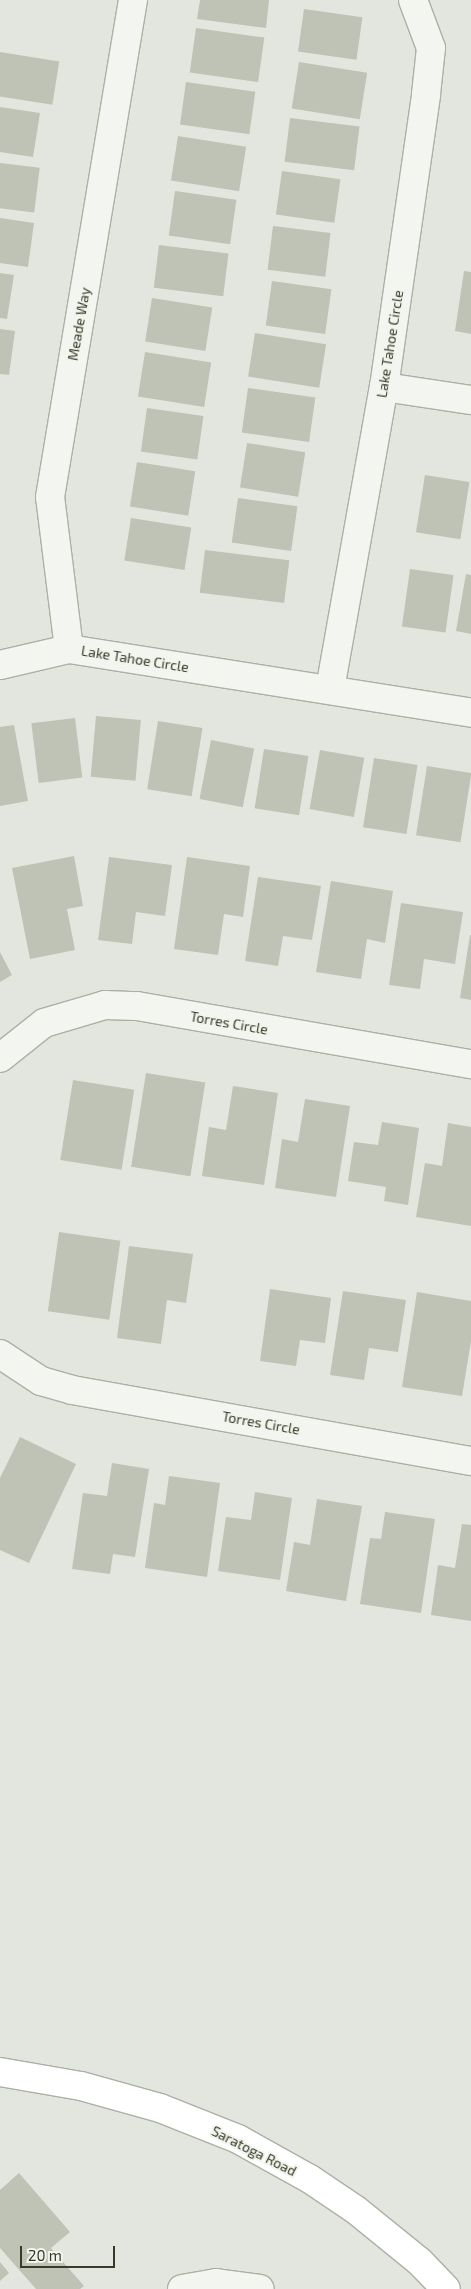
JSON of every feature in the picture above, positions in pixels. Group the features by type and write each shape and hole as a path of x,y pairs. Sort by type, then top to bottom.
{"street":[{"name":"Meade Way","path":"69,649 50,497 133,0"},
{"name":"Lake Tahoe Circle","path":"330,688 384,387 431,48 413,0"},
{"path":"384,387 471,400"},
{"name":"Lake Tahoe Circle","path":"0,665 69,649 330,688 471,712"},
{"name":"Torres Circle","path":"0,1058 44,1023 105,1005 136,1006 471,1064"},
{"name":"Torres Circle","path":"0,1354 41,1381 72,1390 471,1461"},
{"name":"Saratoga Road","path":"0,2072 81,2086 152,2106 238,2140 310,2179 356,2210 420,2262 446,2289"},
{"path":"182,2289 216,2283 260,2289"}],"building":[{"path":"200,0 269,0 266,28 197,19"},
{"path":"304,9 362,17 356,60 298,52"},
{"path":"196,28 264,38 258,82 190,73"},
{"path":"0,52 59,61 52,105 0,97"},
{"path":"299,62 367,73 360,119 292,108"},
{"path":"186,82 255,92 249,134 180,125"},
{"path":"0,107 40,113 33,157 0,152"},
{"path":"290,118 359,127 354,170 285,162"},
{"path":"178,136 246,147 239,191 171,180"},
{"path":"0,163 40,168 34,213 0,208"},
{"path":"282,171 340,179 334,223 276,215"},
{"path":"175,191 236,200 230,244 169,236"},
{"path":"0,218 34,223 28,267 0,263"},
{"path":"273,226 331,233 325,277 268,270"},
{"path":"159,245 228,254 223,296 154,288"},
{"path":"464,271 471,272 471,334 455,331"},
{"path":"0,273 14,275 7,319 0,318"},
{"path":"272,281 331,289 325,334 266,326"},
{"path":"152,298 212,308 205,351 145,341"},
{"path":"0,329 15,331 9,375 0,374"},
{"path":"255,333 326,344 319,388 248,376"},
{"path":"145,352 211,362 204,407 138,396"},
{"path":"248,388 315,397 309,442 242,433"},
{"path":"147,408 203,416 197,460 141,452"},
{"path":"247,443 305,452 298,497 240,487"},
{"path":"137,462 195,471 188,516 130,506"},
{"path":"425,475 469,482 460,539 416,532"},
{"path":"238,498 297,506 291,551 232,543"},
{"path":"131,518 191,528 185,570 124,560"},
{"path":"205,550 289,560 284,603 200,593"},
{"path":"410,569 454,575 445,633 402,626"},
{"path":"466,574 471,575 471,634 456,631"},
{"path":"96,716 141,720 136,781 91,777"},
{"path":"75,718 82,778 39,783 31,723"},
{"path":"158,721 202,728 192,796 147,789"},
{"path":"14,725 28,801 0,806 0,727"},
{"path":"211,740 254,748 243,807 200,799"},
{"path":"264,749 308,756 299,815 255,808"},
{"path":"320,750 364,758 354,817 310,809"},
{"path":"374,758 417,765 407,834 363,827"},
{"path":"427,766 471,773 460,842 416,835"},
{"path":"74,856 83,906 67,909 75,950 30,959 12,868"},
{"path":"109,857 172,865 165,916 136,912 132,944 98,940"},
{"path":"187,857 250,866 243,917 224,914 218,955 174,949"},
{"path":"258,877 321,886 312,940 283,936 278,966 245,961"},
{"path":"331,881 393,891 385,943 367,939 361,979 316,972"},
{"path":"401,903 463,912 455,964 424,959 420,989 389,985"},
{"path":"471,935 471,1000 460,998"},
{"path":"0,952 12,975 0,982"},
{"path":"146,1073 205,1082 190,1176 131,1167"},
{"path":"73,1080 134,1090 122,1170 60,1160"},
{"path":"233,1086 278,1093 264,1185 202,1176 209,1127 226,1130"},
{"path":"305,1099 350,1106 336,1197 275,1188 282,1139 298,1142"},
{"path":"382,1122 419,1128 408,1205 384,1201 386,1187 348,1181 354,1142 378,1145"},
{"path":"448,1123 471,1127 471,1226 416,1217 425,1163 442,1166"},
{"path":"59,1232 120,1241 109,1320 48,1311"},
{"path":"129,1246 193,1254 186,1303 167,1300 161,1344 117,1338"},
{"path":"270,1289 331,1298 325,1343 300,1340 296,1366 260,1361"},
{"path":"343,1291 406,1300 398,1352 369,1348 364,1380 330,1375"},
{"path":"417,1292 471,1301 471,1341 462,1396 402,1387"},
{"path":"20,1437 76,1464 29,1563 0,1550 0,1478"},
{"path":"112,1463 149,1469 135,1557 113,1554 110,1574 72,1569 83,1493 107,1496"},
{"path":"169,1476 220,1483 207,1577 145,1568 154,1503 165,1505"},
{"path":"255,1492 292,1498 280,1580 218,1571 226,1517 251,1520"},
{"path":"317,1499 362,1506 346,1601 286,1591 294,1542 310,1545"},
{"path":"385,1512 435,1519 421,1613 360,1604 370,1538 381,1539"},
{"path":"462,1524 471,1525 471,1621 431,1615 438,1565 455,1568"},
{"path":"19,2173 70,2232 51,2248 84,2286 80,2289 36,2289 0,2248 0,2190"},
{"path":"0,2262 9,2273 0,2281"}]}
